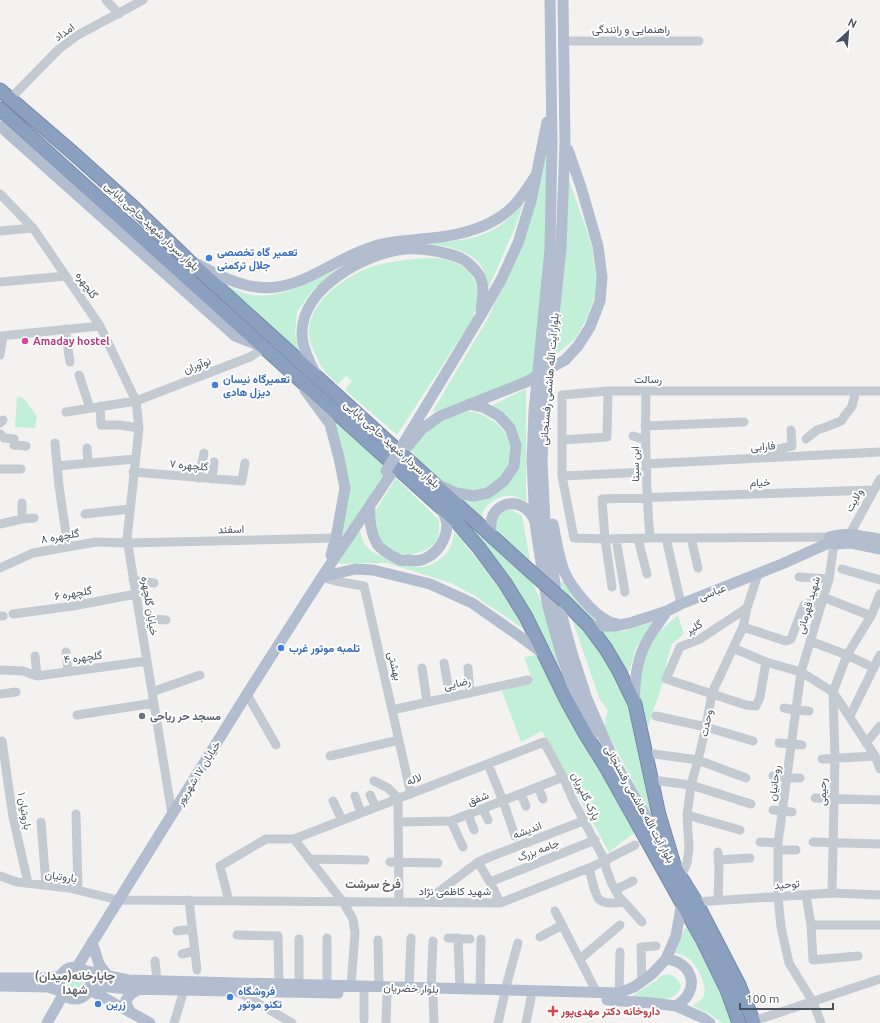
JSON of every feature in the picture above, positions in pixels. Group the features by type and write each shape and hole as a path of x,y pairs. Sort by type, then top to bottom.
{"highway":[{"name":"بلوار سردار شهید حاجی بابایی","path":"0,90 130,204 188,260 492,535 589,626 606,649 619,671 634,703 658,815 678,873"},
{"name":"بلوار سردار شهید حاجی بابایی","path":"0,110 118,216 126,231 265,347 456,521 505,583 526,617 566,699 606,767"},
{"path":"118,216 130,204"},
{"name":"بلوار آیت الله هاشمی رفسنجانی","path":"606,767 702,939 727,990 739,1023"},
{"name":"بلوار آیت الله هاشمی رفسنجانی","path":"678,873 696,902 739,985 754,1022"}],"main road":[{"name":"بلوار آیت الله هاشمی رفسنجانی","path":"550,0 552,100 550,249 534,418 532,461 535,523 547,603 562,657 578,702 606,767"},
{"name":"بلوار آیت الله هاشمی رفسنجانی","path":"562,0 566,143 561,248 544,412 542,461 545,521 558,602 587,699 614,761 678,873"},
{"path":"550,42 563,41"},
{"path":"321,578 321,574 331,555 405,446 501,280 518,242 531,201 552,100"},
{"path":"0,126 126,231"},
{"path":"405,446 422,429 440,416 526,382 565,360 578,346 590,327 600,300 602,277 598,246 581,186 566,143"},
{"path":"188,260 225,279 250,287 277,287 298,282 350,256 378,245 402,240 434,238 464,233 484,226 502,216 517,202 536,175"},
{"path":"317,376 304,348 302,332 306,313 315,297 332,280 352,266 376,256 406,249 436,251 458,256 470,264 480,277 483,290 481,315"},
{"path":"290,370 330,424 339,458 345,488 336,538 331,555"},
{"path":"434,483 456,493 474,496 488,493 504,481 514,466 516,446 510,428 499,416 483,407 468,404"},
{"path":"321,578 370,505 388,472"},
{"path":"543,481 564,572 586,602 599,615 608,622 621,625"},
{"path":"492,535 490,528 494,513 499,508 506,505 514,504 528,510 533,516 535,523"},
{"path":"370,505 369,520 376,543 384,551 401,560 424,559 440,547 446,533 447,524 440,506"},
{"path":"831,541 851,537 880,539"},
{"path":"851,537 880,549"},
{"name":"عباسی","path":"589,626 621,625 668,611 681,604 758,574 831,541"},
{"path":"321,578 355,569 373,570 430,584 472,603 545,655"},
{"name":"خیابان ۱۷ شهریور","path":"81,969 92,942 321,578"},
{"path":"634,703 636,671 642,650 668,611"},
{"name":"بلوار خضریان","path":"81,969 128,980 409,988 432,992 505,994 619,993 642,982 666,959 676,936 682,902"},
{"path":"92,942 99,964 108,976"},
{"path":"666,959 673,959 686,968 690,974 692,982 688,997 676,1006"},
{"path":"0,986 48,987 62,993 68,998 78,999 83,998 90,988 91,980 89,975 81,969 67,968 60,976 58,981 58,986 62,993"},
{"path":"0,978 48,978 60,976"},
{"path":"90,988 150,1023"},
{"name":"بلوار خضریان","path":"90,988 387,995 460,989 480,990 531,998 620,1000 676,1006 704,1018 710,1023"},
{"path":"131,1013 126,1000 132,993 140,989"},
{"path":"47,1023 62,993"}],"street":[{"path":"106,0 119,14"},
{"name":"امداد","path":"10,98 59,49 78,35 143,0"},
{"name":"راهنمایی و رانندگی","path":"563,41 699,42"},
{"name":"گلچهره","path":"0,194 34,228 100,326 136,401"},
{"path":"0,231 34,228"},
{"path":"0,282 66,276"},
{"path":"0,355 1,336 100,326"},
{"path":"65,330 70,362"},
{"name":"نوآوران","path":"66,412 136,401 250,357 265,347"},
{"path":"79,375 90,408"},
{"name":"رسالت","path":"605,539 574,538 562,476 562,395 608,391 646,390 880,391"},
{"name":"ابن سینا","path":"646,390 645,426 647,498 650,538"},
{"path":"562,440 607,438 608,391"},
{"path":"806,439 817,430 841,421 852,406 856,391"},
{"name":"خیابان گلچهره","path":"136,401 139,428 133,472 127,543 172,814"},
{"path":"100,406 101,425 120,425 139,428"},
{"path":"645,426 744,422"},
{"path":"761,458 774,450 792,446 791,430"},
{"path":"0,434 4,438 14,439 14,445 26,446"},
{"path":"633,436 646,440"},
{"path":"55,443 59,486 68,547"},
{"path":"87,448 88,463"},
{"name":"فارابی","path":"562,476 761,458 880,452"},
{"path":"199,478 204,453"},
{"path":"57,466 135,458"},
{"path":"212,479 214,462"},
{"name":"گلچهره ۷","path":"133,472 242,481 245,463"},
{"path":"0,469 21,469"},
{"name":"ولایت","path":"851,537 875,494 880,479"},
{"name":"خیام","path":"605,539 602,499 875,494"},
{"path":"22,503 22,519"},
{"path":"85,514 130,509"},
{"path":"0,524 34,518"},
{"name":"اسفند","path":"127,543 336,538"},
{"path":"666,538 681,604"},
{"path":"612,587 605,539 691,538 831,541"},
{"path":"691,538 698,568"},
{"path":"616,539 625,592"},
{"path":"638,539 647,574"},
{"name":"شهید قهرمانی","path":"801,672 829,579 831,541"},
{"name":"گلچهره ۸","path":"0,568 33,553 96,542 127,543"},
{"path":"842,569 880,580"},
{"name":"وحدت","path":"678,873 687,863 689,848 687,815 691,785 706,726 712,693 743,627 747,608 758,574"},
{"path":"798,577 829,579"},
{"name":"بهشتی","path":"321,578 364,586 411,794"},
{"path":"133,580 154,583"},
{"name":"گلچهره ۶","path":"13,614 73,606 136,594"},
{"path":"833,692 847,655 871,616 880,594"},
{"path":"743,627 786,640 791,639 804,605 822,601 871,616"},
{"name":"گلپر","path":"712,693 666,679 680,647 700,638 747,608"},
{"path":"140,618 166,620"},
{"path":"810,641 847,655 874,668"},
{"path":"733,648 766,662 801,672 833,692 875,756 880,769"},
{"path":"66,652 68,671"},
{"path":"36,656 37,676"},
{"path":"850,716 880,656"},
{"name":"گلچهره ۴","path":"0,670 23,671 37,676 147,662"},
{"path":"712,693 746,705 756,706 760,697 766,662"},
{"path":"444,663 450,697"},
{"path":"422,668 427,702"},
{"path":"468,668 470,693"},
{"name":"روحانیان","path":"801,672 786,778 778,811 778,897 781,927 789,963 813,1002 821,1023"},
{"path":"152,692 200,675"},
{"name":"رضایی","path":"392,710 528,680"},
{"path":"0,694 16,692"},
{"name":"رحیمی","path":"832,893 834,799 833,692"},
{"path":"247,694 276,745"},
{"path":"77,715 154,703"},
{"path":"784,708 809,711"},
{"path":"656,716 706,726 753,741"},
{"path":"866,742 880,726"},
{"path":"330,756 399,740"},
{"name":"۱ باروتیان","path":"2,741 13,817 28,883"},
{"name":"لاله","path":"294,839 544,742"},
{"name":"پارک گلپریان","path":"544,742 595,840 619,897 642,922"},
{"path":"779,743 802,745"},
{"path":"654,754 698,760 746,778"},
{"path":"822,759 875,756"},
{"path":"488,764 516,836"},
{"path":"773,776 800,778"},
{"name":"شفق","path":"395,824 451,821 563,777"},
{"path":"374,781 388,788 398,798 395,824 394,863 399,902"},
{"path":"660,781 691,785 751,804"},
{"path":"538,787 544,799"},
{"path":"521,794 526,806"},
{"path":"370,795 376,807"},
{"path":"355,796 361,813"},
{"path":"815,798 880,800"},
{"path":"333,801 342,820"},
{"path":"483,809 488,820"},
{"path":"778,811 792,812"},
{"path":"76,814 78,890"},
{"path":"468,814 474,830"},
{"path":"687,815 740,830"},
{"path":"451,821 463,847"},
{"name":"اندیشه","path":"425,902 478,862 578,822 585,821"},
{"path":"41,822 46,885"},
{"path":"229,901 220,866 266,839 294,839 343,902 353,919 355,933 351,986"},
{"name":"جامه بزرگ","path":"490,882 595,840"},
{"path":"760,842 796,850"},
{"path":"812,842 880,844"},
{"name":"شهید کاظمی نژاد","path":"118,900 500,903 589,868 635,845"},
{"path":"718,900 719,856 750,858"},
{"path":"309,859 365,860"},
{"path":"478,862 500,903"},
{"path":"394,863 438,863"},
{"path":"589,868 598,898 602,902 624,902"},
{"name":"باروتیان","path":"0,876 17,882 69,888 118,900"},
{"path":"616,890 633,882"},
{"name":"توحید","path":"696,902 832,893 880,895"},
{"path":"806,895 811,925 813,960 858,956"},
{"path":"189,900 197,970"},
{"path":"555,911 597,993"},
{"path":"580,959 620,925"},
{"path":"811,925 880,925"},
{"path":"540,937 562,926"},
{"path":"177,931 192,929"},
{"path":"237,934 278,936 279,984"},
{"path":"327,938 327,986"},
{"path":"409,988 411,938"},
{"path":"448,938 470,939"},
{"path":"458,938 460,989"},
{"path":"299,939 299,985"},
{"path":"480,990 481,939"},
{"path":"378,940 378,987"},
{"path":"433,941 432,992 434,1023"},
{"path":"498,1023 518,943"},
{"path":"642,982 641,947 656,946"},
{"path":"182,954 195,951"},
{"path":"619,993 620,952"},
{"path":"155,961 157,981"},
{"path":"754,1022 880,979"},
{"path":"174,1023 184,990"},
{"path":"237,991 292,1023"},
{"path":"364,994 364,1020"},
{"path":"386,1023 387,995"},
{"path":"526,1023 531,998"}],"green space":[{"path":"546,141 551,161 537,374 468,402 432,412 487,320 522,244"},
{"path":"568,177 592,246 596,279 595,296 587,318 575,339 553,357"},
{"path":"524,202 514,230 488,289 485,274 481,265 467,254 449,247 421,243 456,241 468,239 489,232 511,216"},
{"path":"425,258 452,261 462,266 470,273 475,282 477,292 476,305 472,320 397,435 345,390 352,381 346,376 338,384 324,371 318,361 310,341 310,322 319,304 326,296 342,282 359,272 383,264"},
{"path":"340,268 312,291 297,312 295,333 299,352 224,285 251,295 263,296 286,292 297,288"},
{"path":"284,366 391,463 338,546 346,493 334,432"},
{"path":"526,387 526,502 511,496 499,498 486,507 483,514 483,519 462,499 489,497 520,452 491,406 525,389"},
{"path":"17,397 23,398 37,416 35,428 15,427"},
{"path":"469,411 481,414 495,422 505,432 511,446 510,464 502,478 486,489 475,491 457,490 436,480 411,451 435,421"},
{"path":"396,478 439,520 439,534 436,541 429,548 414,554 399,554 383,544 374,529 371,518"},
{"path":"455,510 533,583 543,607 582,724 518,592 500,564"},
{"path":"507,510 512,510 522,516 530,560 509,543 497,529 495,522 498,515"},
{"path":"359,527 365,545 374,553 395,562 418,567 424,567 437,562 445,555 451,546 454,532 502,592 524,629 475,596 451,583 387,563 338,564"},
{"path":"560,582 566,582 600,622 588,621 564,597"},
{"path":"678,615 684,634 672,644 667,660 664,679 648,727 641,699 639,679 646,653 660,631"},
{"path":"571,616 598,648 617,680 632,717 657,828 604,726 608,710 600,700"},
{"path":"652,622 636,648 628,675 598,631 624,631"},
{"path":"536,655 635,832 609,852 542,731 521,742 502,691 532,680 524,657"},
{"path":"686,926 714,980 733,1023 722,1023 708,1013 693,1006 701,1000 704,995 705,991 703,981 689,959 675,953"},
{"path":"668,974 676,978 681,986 678,993 673,997 660,1000 632,996 657,980 660,976"},
{"path":"75,975 82,980 83,983 78,990 75,991 68,986 67,983 72,976"}],"place":[{"name":"تعمیر گاه تخصصی جلال ترکمنی","path":"209,258"},
{"name":"Amaday hostel","path":"25,341"},
{"name":"تعمیرگاه نیسان دیزل هادی","path":"215,385"},
{"name":"تلمبه موتور غرب","path":"281,648"},
{"name":"مسجد حر ریاحی","path":"142,716"},
{"name":"فروشگاه تکنو موتور","path":"230,997"},
{"name":"زرین","path":"98,1004"},
{"name":"داروخانه دکتر مهدی‌پور","path":"553,1011"}],"district":[{"name":"فرخ سرشت","path":"373,884"},
{"name":"(چاپارخانه(میدان شهدا","path":"75,983"}]}
